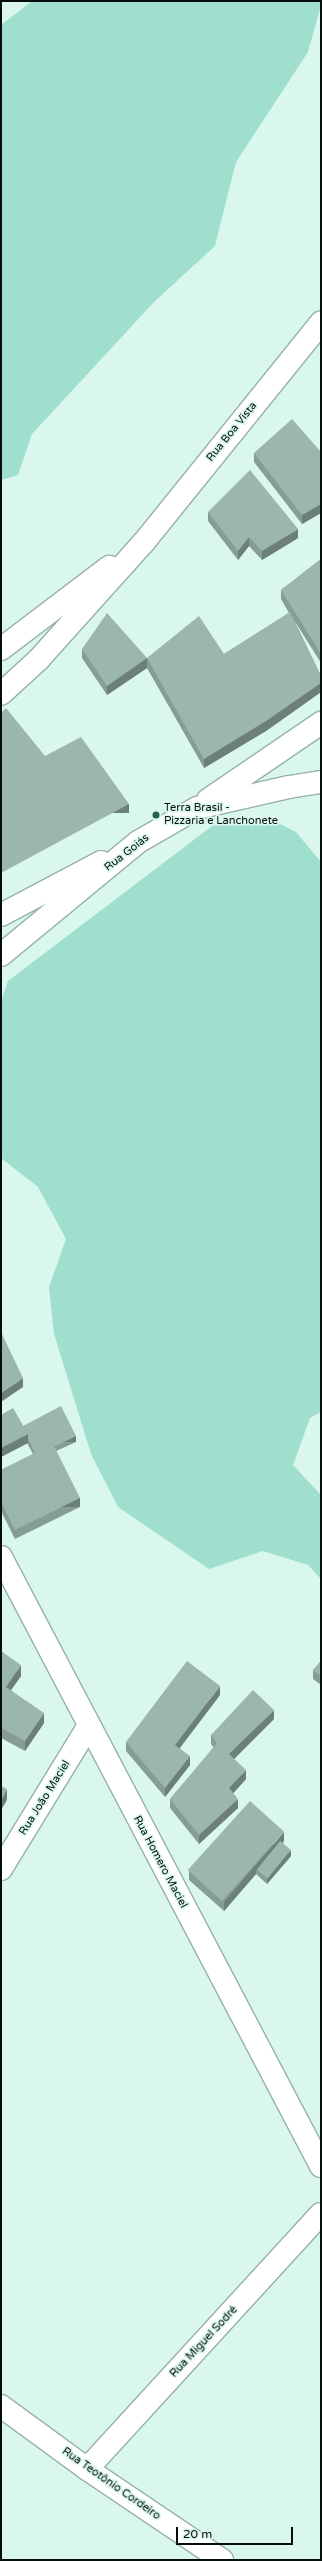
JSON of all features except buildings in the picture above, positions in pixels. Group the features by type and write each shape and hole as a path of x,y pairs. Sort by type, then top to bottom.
{"street":[{"name":"Rua Boa Vista","path":"1,694 39,659 144,542 321,323"},
{"name":"Rua Boa Vista","path":"1,649 144,542"},
{"path":"197,808 321,723"},
{"name":"Rua Goiás","path":"1,955 138,842 197,808 289,786 321,782"},
{"path":"1,915 138,842"},
{"name":"Rua Homero Maciel","path":"1,1557 88,1727 321,2166"},
{"name":"Rua João Maciel","path":"1,1869 88,1727"},
{"name":"Rua Miguel Sodré","path":"87,2469 321,2214"},
{"name":"Rua Teotônio Cordeiro","path":"1,2406 87,2469 222,2560"}],"green space":[{"path":"32,1 321,1 321,5 308,52 236,162 215,246 154,302 32,434 18,475 1,480 1,25"},
{"path":"266,817 296,832 321,862 321,1412 310,1418 293,1465 321,1495 321,1579 308,1565 263,1551 209,1569 118,1507 91,1454 54,1334 49,1287 66,1239 38,1187 1,1158 1,1001 8,981 212,826"}],"place":[{"name":"Terra Brasil - Pizzaria e Lanchonete","path":"156,815"}]}
